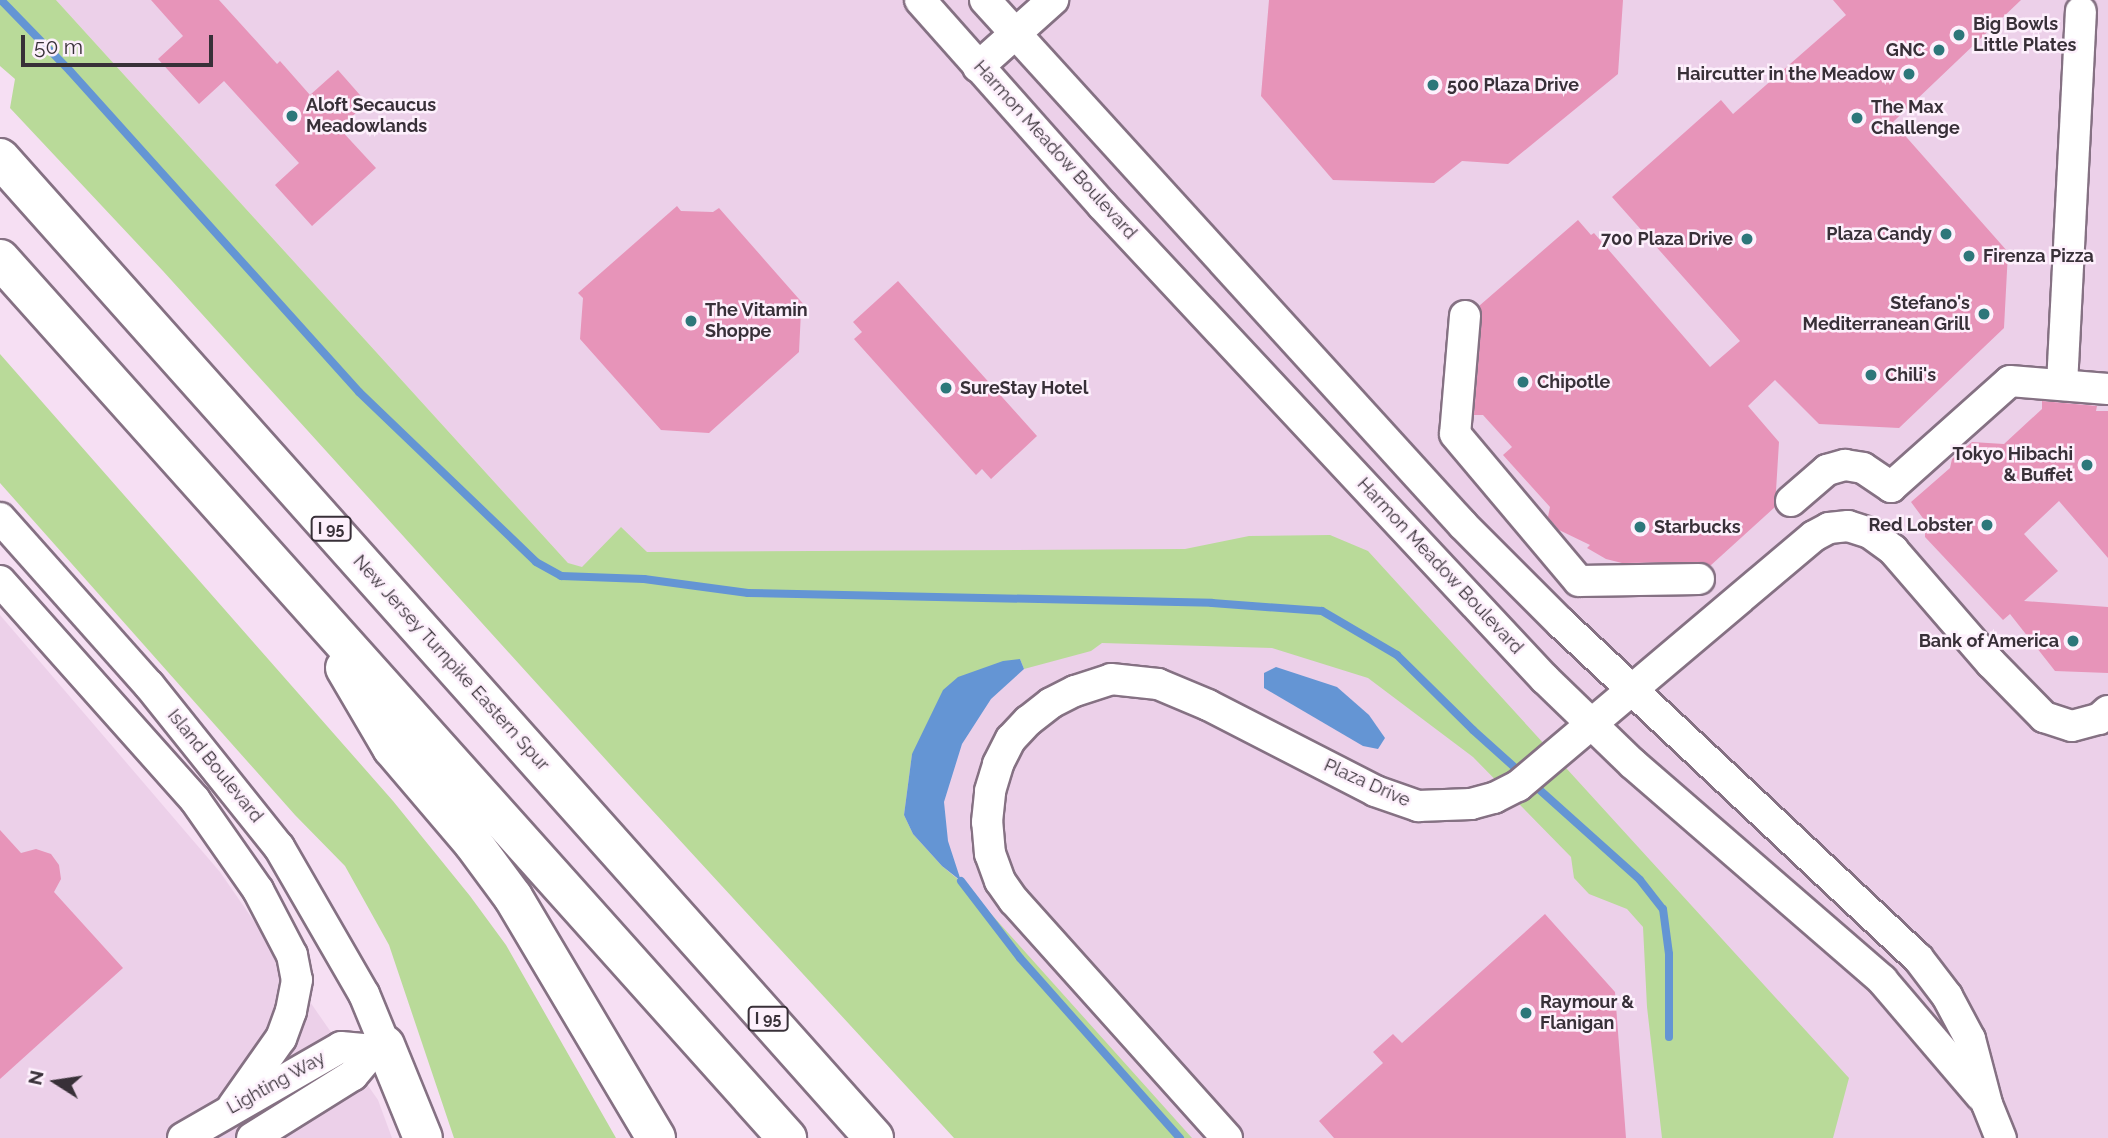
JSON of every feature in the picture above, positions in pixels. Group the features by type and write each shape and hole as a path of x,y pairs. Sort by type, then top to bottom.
{"main road":[{"name":"New Jersey Turnpike Eastern Spur","path":"0,158 874,1138"},
{"path":"0,259 787,1138"},
{"path":"303,597 392,748 473,843 513,897 656,1138"},
{"path":"379,1047 423,1138"}],"street":[{"name":"Harmon Meadow Boulevard","path":"920,0 1102,205 1591,726 1882,980 1987,1104"},
{"name":"Harmon Meadow Boulevard","path":"985,0 1013,34 1463,524 1633,690 1918,958 1947,996 1970,1039 1987,1104 2001,1138"},
{"path":"978,67 1053,0"},
{"path":"2062,385 2081,11"},
{"path":"1465,316 1455,434 1579,581 1699,579"},
{"path":"1791,501 1827,470 1845,465 1863,468 1891,487 2010,381 2108,389"},
{"name":"Island Boulevard","path":"0,518 149,685 279,847 364,995 379,1047"},
{"name":"Plaza Drive","path":"1227,1138 1014,901 1000,881 990,854 987,822 990,791 998,764 1011,739 1028,721 1063,697 1111,679 1131,679 1158,684 1208,705 1376,790 1418,806 1441,807 1494,798 1518,786 1560,752 1814,536 1829,528 1848,526 1870,533 1892,550 1992,663 2044,717 2072,726 2099,719 2108,711"},
{"name":"Island Boulevard","path":"0,581 195,800 258,890 292,955 297,980 291,1011 281,1038 233,1106"},
{"name":"Lighting Way","path":"183,1138 233,1106 341,1047 379,1047"},
{"name":"Lighting Way","path":"252,1138 353,1075 379,1047"}],"shaded area":[{"path":"56,0 2108,0 2108,1138 1072,1138 568,563"},
{"path":"0,615 220,872 378,1100 392,1138 0,1138"}],"green space":[{"path":"0,0 56,0 568,563 582,567 621,527 647,552 1185,549 1249,536 1330,535 1368,551 1849,1078 1833,1138 1662,1138 1647,1007 1643,927 1627,909 1589,894 1574,878 1571,857 1473,757 1368,678 1272,648 1102,643 1091,651 1024,669 1020,659 912,754 904,815 913,834 942,866 966,886 1192,1138 954,1138 617,772 163,271 10,108 15,79 0,66"},
{"path":"0,354 393,801 470,896 506,945 616,1138 454,1138 389,945 345,866 295,815 0,483"}],"water":[{"path":"1020,659 1024,669 991,699 962,744 944,802 948,841 961,881 942,866 913,834 904,815 912,754 943,690 958,677 1003,661"},
{"path":"1276,667 1337,687 1369,715 1385,738 1378,749 1363,746 1264,688 1264,673"}],"building":[{"name":"Aloft Secaucus Meadowlands","path":"151,0 219,0 277,64 280,61 310,95 338,70 367,103 339,128 376,168 312,226 275,185 299,163 224,81 199,104 158,59 183,36"},
{"name":"500 Plaza Drive","path":"1269,0 1623,0 1618,74 1508,164 1462,161 1434,183 1333,180 1261,96"},
{"path":"1833,0 2021,0 1893,122 2008,252 2004,328 1899,428 1819,424 1775,380 1748,406 1779,442 1775,507 1710,566 1699,562 1622,563 1606,559 1587,548 1590,545 1559,530 1548,517 1550,507 1503,455 1512,447 1483,415 1474,415 1482,317 1479,306 1578,220 1591,235 1594,233 1710,367 1740,341 1612,197 1721,100 1733,114 1846,15"},
{"name":"The Vitamin Shoppe","path":"677,206 681,211 713,212 719,208 806,307 801,311 799,352 709,433 661,430 580,339 583,298 578,293"},
{"name":"SureStay Hotel","path":"898,281 1037,436 991,479 982,469 976,475 854,339 862,332 853,322"},
{"path":"2042,401 2097,406 2096,411 2108,411 2108,558 2059,501 2024,534 2058,571 2024,601 2108,607 2108,673 2055,671 2010,614 2003,620 1925,537 1925,521 1911,502 1950,468 1952,459 1972,442 2004,444 2042,409"},
{"path":"0,830 21,853 36,849 51,854 59,865 61,879 54,892 123,968 0,1079"},
{"name":"Raymour & Flanigan","path":"1545,914 1615,992 1626,1138 1334,1138 1319,1121 1383,1063 1373,1052 1393,1034 1402,1043"}],"waterway":[{"path":"1,0 70,71 359,392 536,562 561,576 644,579 748,593 1212,603 1322,611 1397,655 1473,730 1640,880 1663,909 1669,954 1669,1037"},
{"path":"961,881 1020,958 1180,1138"}],"place":[{"name":"Big Bowls Little Plates","path":"1959,35"},
{"name":"GNC","path":"1939,50"},
{"name":"Haircutter in the Meadow","path":"1909,74"},
{"name":"500 Plaza Drive","path":"1433,85"},
{"name":"Aloft Secaucus Meadowlands","path":"292,116"},
{"name":"The Max Challenge","path":"1857,118"},
{"name":"Plaza Candy","path":"1946,234"},
{"name":"700 Plaza Drive","path":"1747,239"},
{"name":"Firenza Pizza","path":"1969,256"},
{"name":"Stefano's Mediterranean Grill","path":"1984,314"},
{"name":"The Vitamin Shoppe","path":"691,321"},
{"name":"Chili's","path":"1871,375"},
{"name":"Chipotle","path":"1523,382"},
{"name":"SureStay Hotel","path":"946,388"},
{"name":"Tokyo Hibachi & Buffet","path":"2087,465"},
{"name":"Red Lobster","path":"1987,525"},
{"name":"Starbucks","path":"1640,527"},
{"name":"Bank of America","path":"2073,641"},
{"name":"Raymour & Flanigan","path":"1526,1013"}]}
